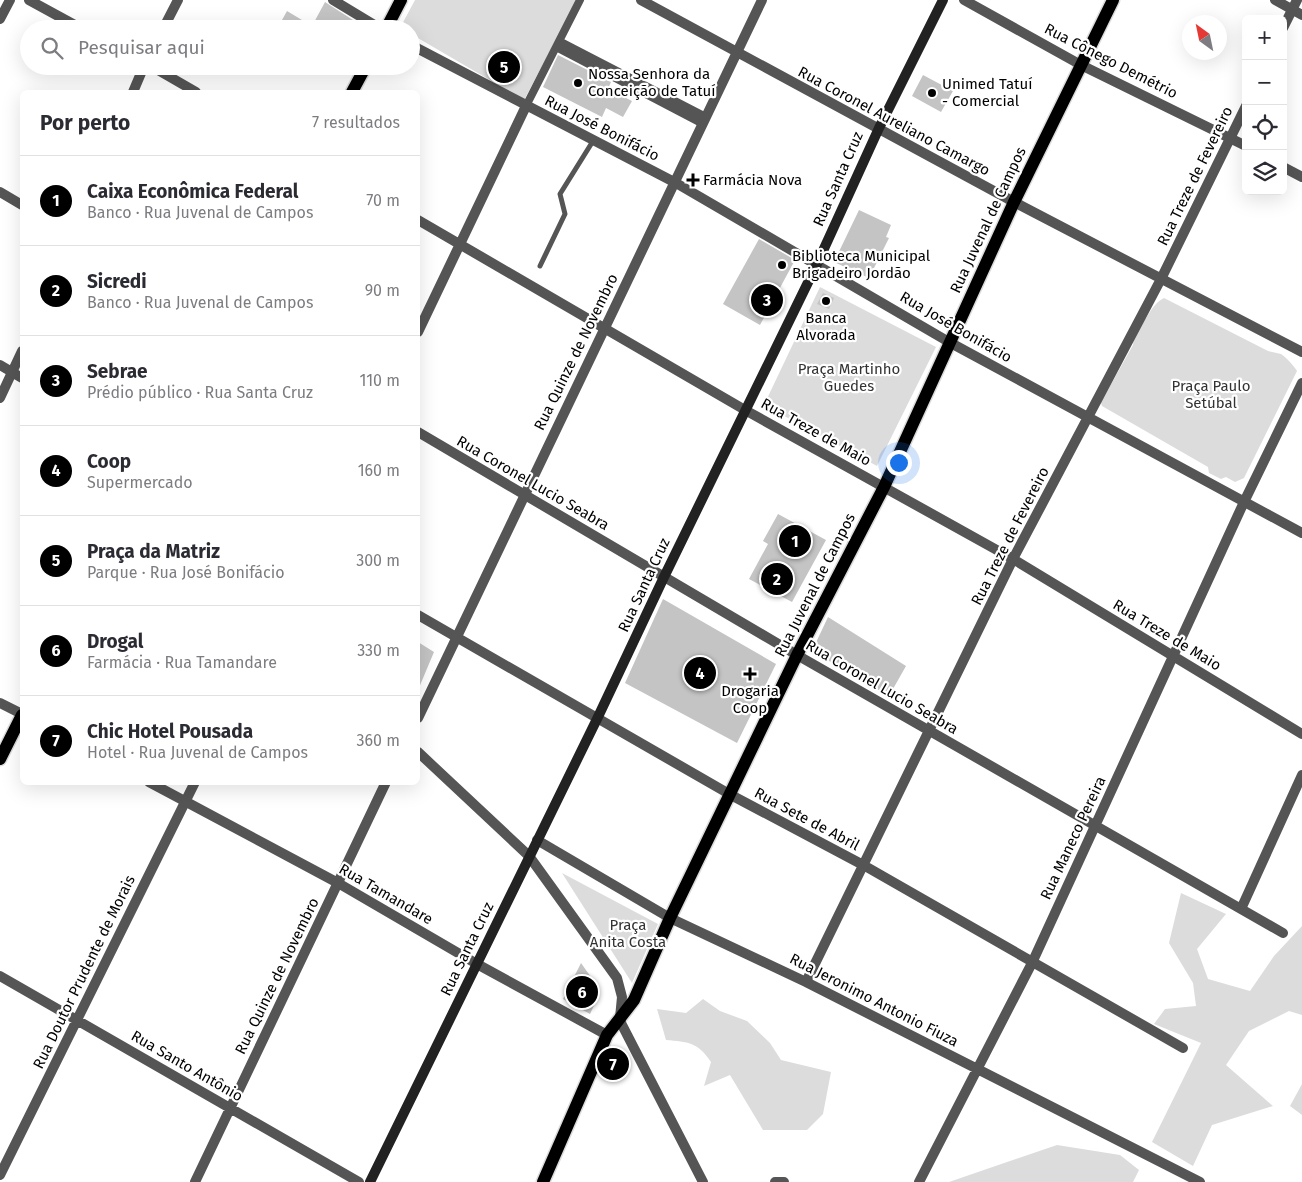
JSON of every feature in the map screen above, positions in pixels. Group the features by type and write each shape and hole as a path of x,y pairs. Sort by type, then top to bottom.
{"main road":[{"path":"391,20 401,0"},
{"name":"Rua Santa Cruz","path":"370,1182 598,719 664,577 817,264 879,128 943,0"},
{"name":"Rua Juvenal de Campos","path":"543,1182 607,1035 620,1021 634,1000 670,918 797,655 884,487 1014,202 1113,0"},
{"path":"353,90 361,75"},
{"path":"0,759 20,719"}],"street":[{"path":"0,19 10,0"},
{"path":"29,0 66,20"},
{"path":"168,20 178,0"},
{"path":"333,0 366,20"},
{"path":"420,328 526,106 580,0"},
{"name":"Rua Coronel Aureliano Camargo","path":"641,0 736,54 879,128 1014,202 1161,279"},
{"name":"Rua Quinze de Novembro","path":"420,714 604,327 676,183 762,0"},
{"name":"Rua Cônego Demétrio","path":"964,0 1081,65 1242,144"},
{"path":"1274,0 1294,5 1302,15"},
{"path":"1287,20 1294,5"},
{"path":"558,44 705,121"},
{"name":"Rua José Bonifácio","path":"420,50 676,183 949,342 1302,533"},
{"path":"134,90 140,75"},
{"path":"167,75 193,90"},
{"name":"Rua Treze de Fevereiro","path":"806,982 865,866 1013,559 1161,279 1242,115"},
{"path":"1287,169 1302,177"},
{"path":"0,192 20,204"},
{"name":"Rua Treze de Maio","path":"420,221 745,410 1013,559 1302,734"},
{"path":"1161,279 1302,352"},
{"path":"0,398 20,356"},
{"path":"0,365 20,377"},
{"path":"1244,502 1302,383"},
{"name":"Rua Coronel Lucio Seabra","path":"420,433 797,655 1283,933"},
{"name":"Rua Maneco Pereira","path":"919,1182 1032,963 1244,502"},
{"name":"Rua Sete de Abril","path":"420,616 730,795 865,866 1183,1048"},
{"path":"0,703 20,714"},
{"path":"420,754 529,856 618,978 622,997 620,1021 703,1182"},
{"path":"1241,909 1302,775"},
{"name":"Rua Tamandare","path":"154,785 338,883 477,964 607,1035"},
{"name":"Rua Doutor Prudente de Morais","path":"0,1175 194,785"},
{"name":"Rua Quinze de Novembro","path":"194,1182 385,785"},
{"name":"Rua Jeronimo Antonio Fiuza","path":"538,840 670,918 806,982 1200,1182"},
{"name":"Rua Santo Antônio","path":"0,976 359,1182"},
{"path":"775,1182 784,1182"}],"lane":[{"path":"540,266 565,214 560,194 593,141"}],"green space":[{"path":"415,0 577,0 524,100 420,39 420,20 404,20"},
{"name":"Praça Martinho Guedes","path":"820,287 936,347 877,466 764,405"},
{"name":"Praça Paulo Setúbal","path":"1164,298 1268,351 1281,354 1297,371 1244,478 1235,482 1226,477 1221,479 1209,473 1208,467 1102,406 1100,400 1104,397 1133,345 1135,330 1155,305"},
{"name":"Praça Anita Costa","path":"562,873 658,924 632,983"},
{"path":"1181,893 1226,914 1197,949 1208,979 1250,991 1274,956 1302,926 1302,1015 1289,1011 1249,1031 1226,1065 1273,1106 1212,1125 1193,1166 1152,1142 1201,1043 1154,1024 1165,1009 1196,1006 1193,983 1169,943"},
{"path":"703,999 720,1011 747,1021 770,1043 781,1060 831,1072 823,1114 807,1130 763,1130 730,1075 704,1086 711,1062 702,1050 692,1044 666,1040 657,1009 686,1013"},
{"path":"1302,1084 1302,1115 1290,1106"},
{"path":"1057,1145 1120,1155 1139,1170 1133,1182 949,1182"}],"building":[{"path":"325,2 353,20 315,20"},
{"path":"287,11 302,20 282,20"},
{"name":"Nossa Senhora da Conceição de Tatuí","path":"558,55 611,82 608,89 632,101 623,117 606,108 602,117 543,87"},
{"name":"Unimed Tatuí - Comercial","path":"923,75 953,91 941,112 912,96"},
{"path":"859,210 891,225 886,237 889,238 869,278 834,262"},
{"path":"759,239 795,260 760,325 723,304"},
{"name":"Banca Alvorada","path":"823,293 834,298 829,309 817,304"},
{"path":"778,514 826,540 792,602 749,579 768,544 763,541"},
{"path":"663,599 776,664 737,743 625,683"},
{"path":"828,617 906,666 889,696 812,651"},
{"path":"420,643 434,652 420,685"},
{"path":"581,963 598,987 598,997 590,1014 563,999"}],"place":[{"name":"Praça da Matriz","path":"504,67"},
{"name":"Nossa Senhora da Conceição de Tatuí","path":"578,83"},
{"name":"Unimed Tatuí - Comercial","path":"932,93"},
{"name":"Farmácia Nova","path":"693,180"},
{"name":"Biblioteca Municipal Brigadeiro Jordão","path":"782,265"},
{"name":"Sebrae","path":"767,300"},
{"name":"Banca Alvorada","path":"826,301"},
{"name":"Caixa Econômica Federal","path":"795,541"},
{"name":"Sicredi","path":"777,579"},
{"name":"Coop","path":"700,673"},
{"name":"Drogaria Coop","path":"750,674"},
{"name":"Drogal","path":"582,992"},
{"name":"Chic Hotel Pousada","path":"613,1064"}]}
